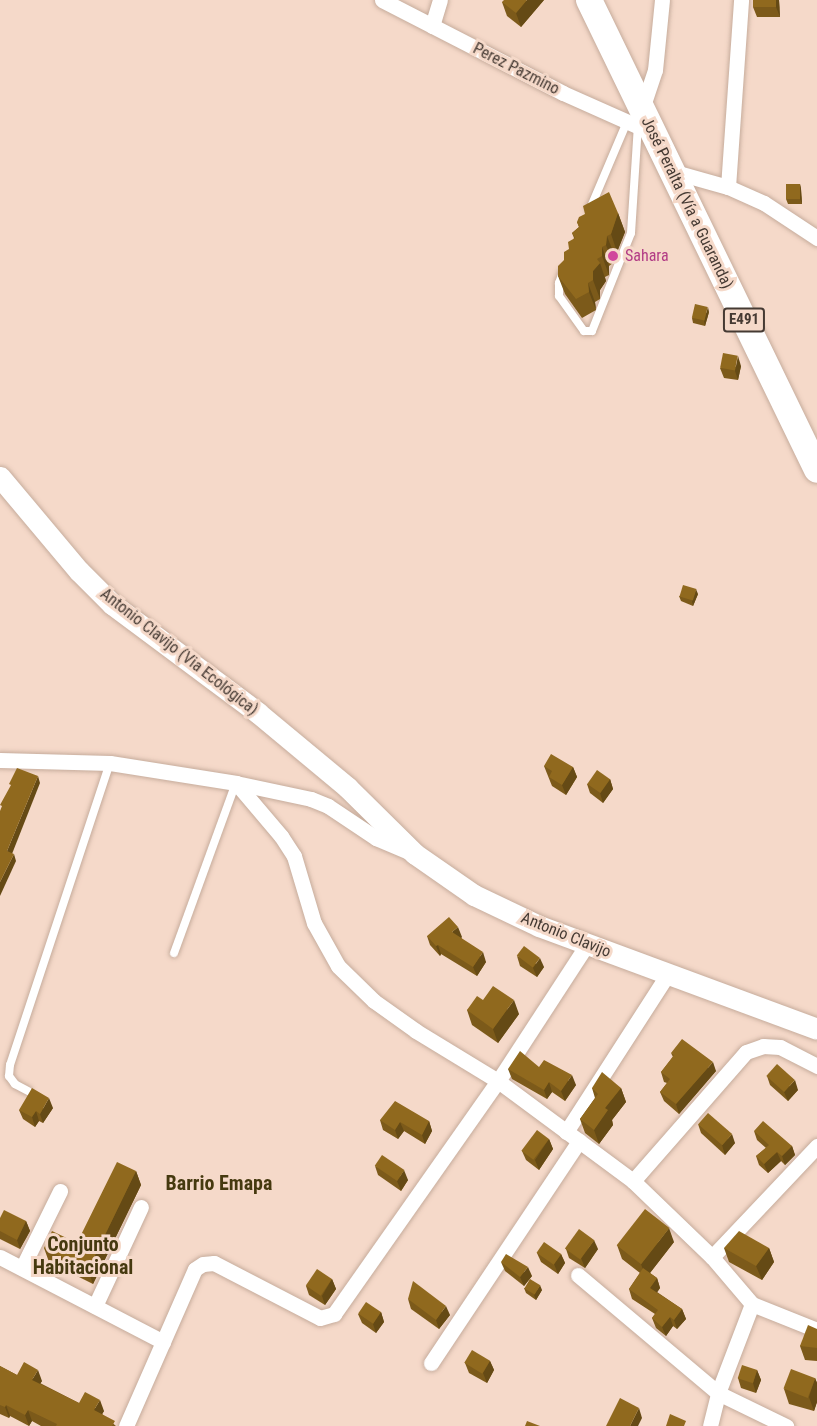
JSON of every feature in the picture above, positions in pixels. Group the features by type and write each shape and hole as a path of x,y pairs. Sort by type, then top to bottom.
{"highway":[{"name":"José Peralta (Vía a Guaranda)","path":"589,0 640,122 671,171 817,470"}],"main road":[{"name":"Antonio Clavijo (Via Ecológica)","path":"0,477 79,571 112,604 258,713 347,788"},
{"name":"Antonio Clavijo","path":"347,788 415,854 474,895 539,926 817,1029"}],"street":[{"name":"Perez Pazmino","path":"382,0 432,26 640,122"},
{"path":"432,26 440,0"},
{"path":"640,122 655,70 662,0"},
{"path":"728,187 741,0"},
{"path":"671,171 728,187 764,203 817,238"},
{"path":"0,760 110,763 236,783 320,802 376,838 415,854"},
{"path":"236,783 282,836 294,856 314,922 338,966 374,1000 416,1031 498,1081 633,1181 712,1257 752,1305 817,1330"},
{"path":"126,1426 195,1269 203,1264 214,1263 320,1318 334,1314 498,1081 588,943"},
{"path":"431,1363 572,1137 667,975"},
{"path":"633,1181 746,1052 763,1046 780,1047 817,1066"},
{"path":"712,1257 817,1146"},
{"path":"22,1268 60,1191"},
{"path":"95,1306 141,1207"},
{"path":"0,1257 163,1342"},
{"path":"578,1275 718,1393 786,1426"},
{"path":"710,1426 718,1393 752,1305"}],"lane":[{"path":"586,219 640,122"},
{"path":"568,262 558,290 581,328 588,332 595,328 631,233 640,122"},
{"path":"28,1091 9,1076 10,1065 110,763"},
{"path":"174,952 236,783"}],"building":[{"path":"504,0 527,0 516,13 502,2"},
{"path":"753,0 776,0 776,7 753,7"},
{"path":"786,184 800,184 800,199 786,199"},
{"path":"609,192 618,213 611,234 607,236 606,245 602,247 602,256 597,259 600,263 593,271 593,280 588,283 589,292 576,299 558,276 558,266 564,260 564,252 569,249 568,242 575,238 572,233 579,227 577,222 579,217 585,214 583,206"},
{"path":"695,304 708,307 705,321 692,318"},
{"path":"723,353 738,356 735,371 720,368"},
{"path":"683,585 696,589 693,601 679,596"},
{"path":"551,754 573,767 562,785 549,777 552,771 544,766"},
{"path":"17,768 38,776 7,851 14,854 0,882 0,811 2,806 0,805"},
{"path":"597,770 610,779 600,793 587,784"},
{"path":"449,917 458,927 452,932 483,952 473,967 438,945 436,946 427,936"},
{"path":"524,946 540,958 533,968 517,956"},
{"path":"493,986 514,1000 493,1029 467,1010 477,996 483,1000"},
{"path":"682,1039 713,1062 676,1104 660,1092 670,1079 661,1072 674,1055 671,1053"},
{"path":"520,1051 539,1067 544,1060 572,1075 561,1091 549,1082 544,1090 508,1069"},
{"path":"777,1064 795,1080 784,1092 766,1076"},
{"path":"602,1072 621,1088 605,1108 608,1110 594,1130 580,1119 598,1094 592,1088"},
{"path":"32,1088 49,1098 40,1114 36,1111 32,1117 19,1110"},
{"path":"395,1101 429,1121 422,1135 400,1122 395,1130 380,1120"},
{"path":"708,1113 732,1134 722,1145 698,1124"},
{"path":"763,1121 792,1146 782,1156 777,1152 764,1164 756,1156 769,1145 754,1131"},
{"path":"537,1130 549,1139 533,1160 521,1151"},
{"path":"382,1155 404,1170 397,1181 375,1166"},
{"path":"117,1162 136,1171 88,1270 44,1248 52,1231 77,1243"},
{"path":"645,1209 669,1228 641,1264 617,1245"},
{"path":"4,1210 26,1221 17,1240 0,1231 0,1218"},
{"path":"579,1229 594,1240 580,1260 565,1248"},
{"path":"739,1231 769,1248 756,1266 724,1248"},
{"path":"544,1242 561,1254 554,1265 537,1253"},
{"path":"506,1254 528,1267 520,1277 501,1262"},
{"path":"643,1268 657,1278 650,1288 682,1309 674,1320 670,1317 662,1327 652,1318 658,1310 629,1289"},
{"path":"317,1269 332,1279 321,1296 306,1286"},
{"path":"530,1279 540,1285 535,1295 524,1288"},
{"path":"413,1281 446,1306 436,1320 408,1299"},
{"path":"366,1302 381,1312 373,1324 358,1314"},
{"path":"808,1325 817,1329 817,1348 800,1346"},
{"path":"472,1350 490,1361 482,1374 464,1363"},
{"path":"24,1362 38,1370 32,1380 79,1403 85,1392 100,1400 94,1410 115,1421 112,1426 56,1426 57,1424 28,1410 25,1415 6,1405 5,1407 0,1405 0,1366 17,1375"},
{"path":"742,1365 757,1370 753,1383 738,1378"},
{"path":"791,1369 815,1378 808,1398 783,1389"},
{"path":"620,1398 639,1408 630,1426 606,1426"},
{"path":"670,1414 686,1421 684,1426 666,1426"},
{"path":"527,1421 540,1426 525,1426"}],"place":[{"name":"Sahara","path":"613,256"}],"district":[{"name":"Barrio Emapa","path":"219,1183"},
{"name":"Conjunto Habitacional","path":"83,1256"}]}
